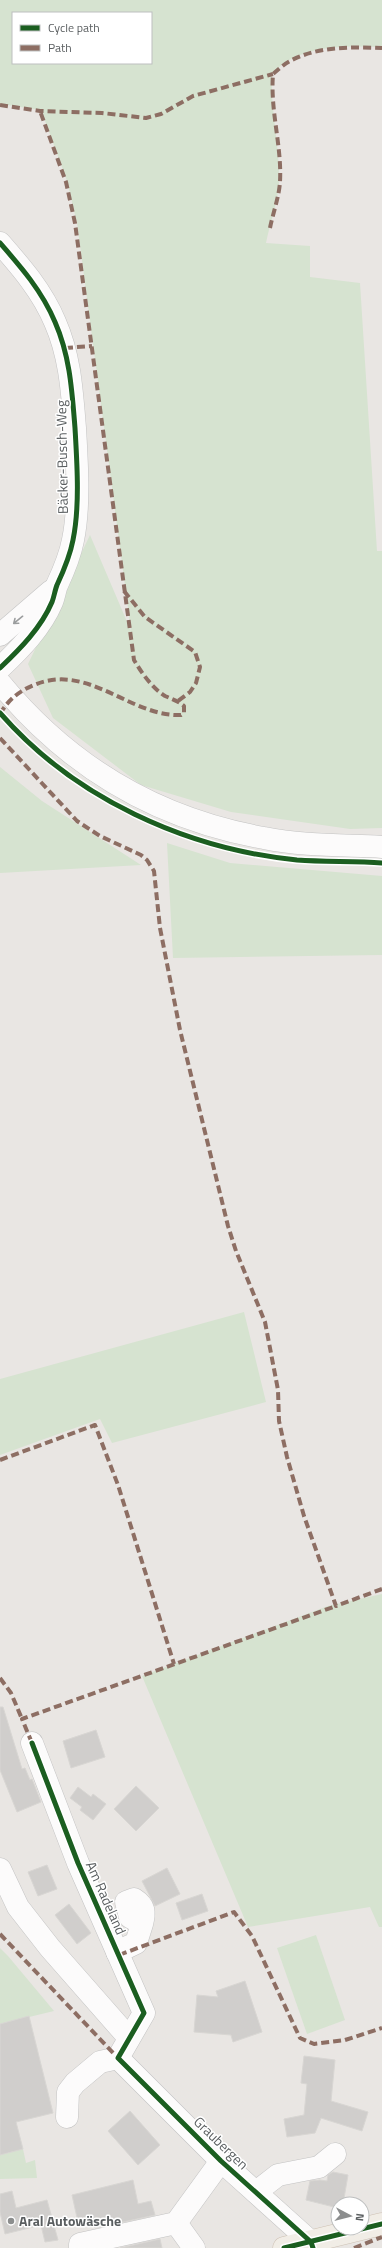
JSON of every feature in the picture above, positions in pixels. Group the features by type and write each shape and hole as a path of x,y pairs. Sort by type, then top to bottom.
{"main road":[{"path":"284,2248 312,2245 382,2224"}],"street":[{"name":"Bäcker-Busch-Weg","path":"0,243 29,277 45,302 65,348 72,381 76,444 76,522 70,555 52,602 43,620 29,639 0,668"},
{"name":"Bäcker-Busch-Weg","path":"0,635 57,586"},
{"path":"0,683 26,712 70,753 109,780 158,808 189,820 265,839 313,844 382,847"},
{"name":"Am Radeland","path":"32,1743 78,1863 144,2013 118,2058"},
{"path":"0,1869 18,1907 50,1948 129,2038"},
{"path":"117,1952 136,1943 142,1924"},
{"path":"67,2118 68,2092 100,2062 118,2058"},
{"name":"Graubergen","path":"118,2058 221,2161 312,2245"},
{"path":"256,2192 278,2176 319,2167 335,2154"},
{"path":"80,2248 80,2244 176,2223 221,2161"},
{"path":"176,2223 194,2248"}],"green space":[{"path":"0,0 382,0 382,47 359,46 322,49 300,55 287,61 272,74 272,101 278,155 279,182 276,205 266,243 310,246 310,277 360,283 377,551 382,551 382,828 350,829 231,812 141,785 53,718 28,664 90,535 131,631 77,223 67,181 41,110 0,104"},
{"path":"0,767 42,801 141,865 0,873"},
{"path":"167,843 230,863 382,876 382,955 173,958"},
{"path":"244,1312 266,1402 112,1443 100,1419 0,1455 0,1379"},
{"path":"382,1594 382,1927 379,1927 370,1907 248,1927 142,1676 328,1606"},
{"path":"316,1935 345,2020 307,2034 277,1948"},
{"path":"0,1948 8,1956 54,2011 0,2024"},
{"path":"23,2149 26,2163 35,2160 37,2178 0,2179 0,2155"}],"building":[{"path":"0,1707 3,1707 22,1769 25,1768 30,1780 32,1779 41,1802 17,1812 0,1770"},
{"path":"96,1730 105,1757 71,1768 63,1741"},
{"path":"136,1786 159,1808 136,1831 114,1809"},
{"path":"78,1787 91,1797 93,1794 106,1804 93,1820 80,1810 82,1807 70,1798"},
{"path":"47,1865 57,1889 38,1896 28,1872"},
{"path":"167,1868 180,1894 155,1906 142,1881"},
{"path":"202,1894 208,1911 182,1920 176,1903"},
{"path":"69,1904 91,1933 77,1944 55,1915"},
{"path":"245,1981 262,2032 233,2042 231,2035 194,2032 197,1995 218,1997 216,1991"},
{"path":"29,2016 53,2113 16,2122 23,2149 0,2155 0,2024"},
{"path":"304,2056 335,2060 331,2101 368,2112 362,2131 321,2118 315,2133 287,2137 284,2119 304,2115 307,2084 301,2083"},
{"path":"130,2111 160,2145 138,2165 108,2131"},
{"path":"333,2172 348,2175 344,2196 330,2196 330,2206 306,2200 310,2181 327,2181 328,2175"},
{"path":"133,2180 138,2204 151,2201 155,2215 95,2228 92,2218 78,2222 72,2195"},
{"path":"12,2191 16,2208 47,2200 58,2240 45,2242 41,2225 5,2234 0,2212 0,2194"},
{"path":"160,2239 162,2248 120,2248"}],"marked path":[{"path":"270,228 280,182 279,155 273,101 273,74 290,61 312,52 335,48 382,48"},
{"path":"0,105 40,111 102,113 146,118 161,114 193,96 273,74"},
{"path":"0,714 10,700 23,690 34,685 54,680 73,680 91,685 144,708 162,713 181,715 184,713 184,706 160,693 143,675 134,660 75,223 66,182 40,111"},
{"path":"65,348 92,346"},
{"path":"124,591 145,617 195,652 200,667 196,683 190,692 178,701"},
{"path":"0,738 77,821 100,836 141,855 147,860 154,871 160,928 180,1030 228,1226 236,1251 265,1322 278,1390 279,1421 287,1457 304,1516 336,1606 382,1589"},
{"path":"0,1460 95,1425 118,1485 174,1664"},
{"path":"32,1743 22,1719 336,1606"},
{"path":"0,1678 11,1693 22,1719"},
{"path":"119,1955 234,1912 252,1936 300,2038 314,2044 345,2040 382,2028"},
{"path":"0,1934 118,2058"},
{"path":"354,2248 382,2237"}],"cycle path":[{"path":"0,243 23,270 44,300 60,335 67,361 71,387 77,455 77,513 72,546 56,587 52,602 36,629 22,646 0,668"},
{"path":"0,713 29,743 62,770 97,794 135,814 174,831 214,844 255,854 297,860 382,863"},
{"path":"32,1743 78,1863 144,2013 118,2058 221,2161 311,2242 313,2248"},
{"path":"284,2248 382,2224"}],"place":[{"name":"Aral Autowäsche","path":"11,2221"}]}
